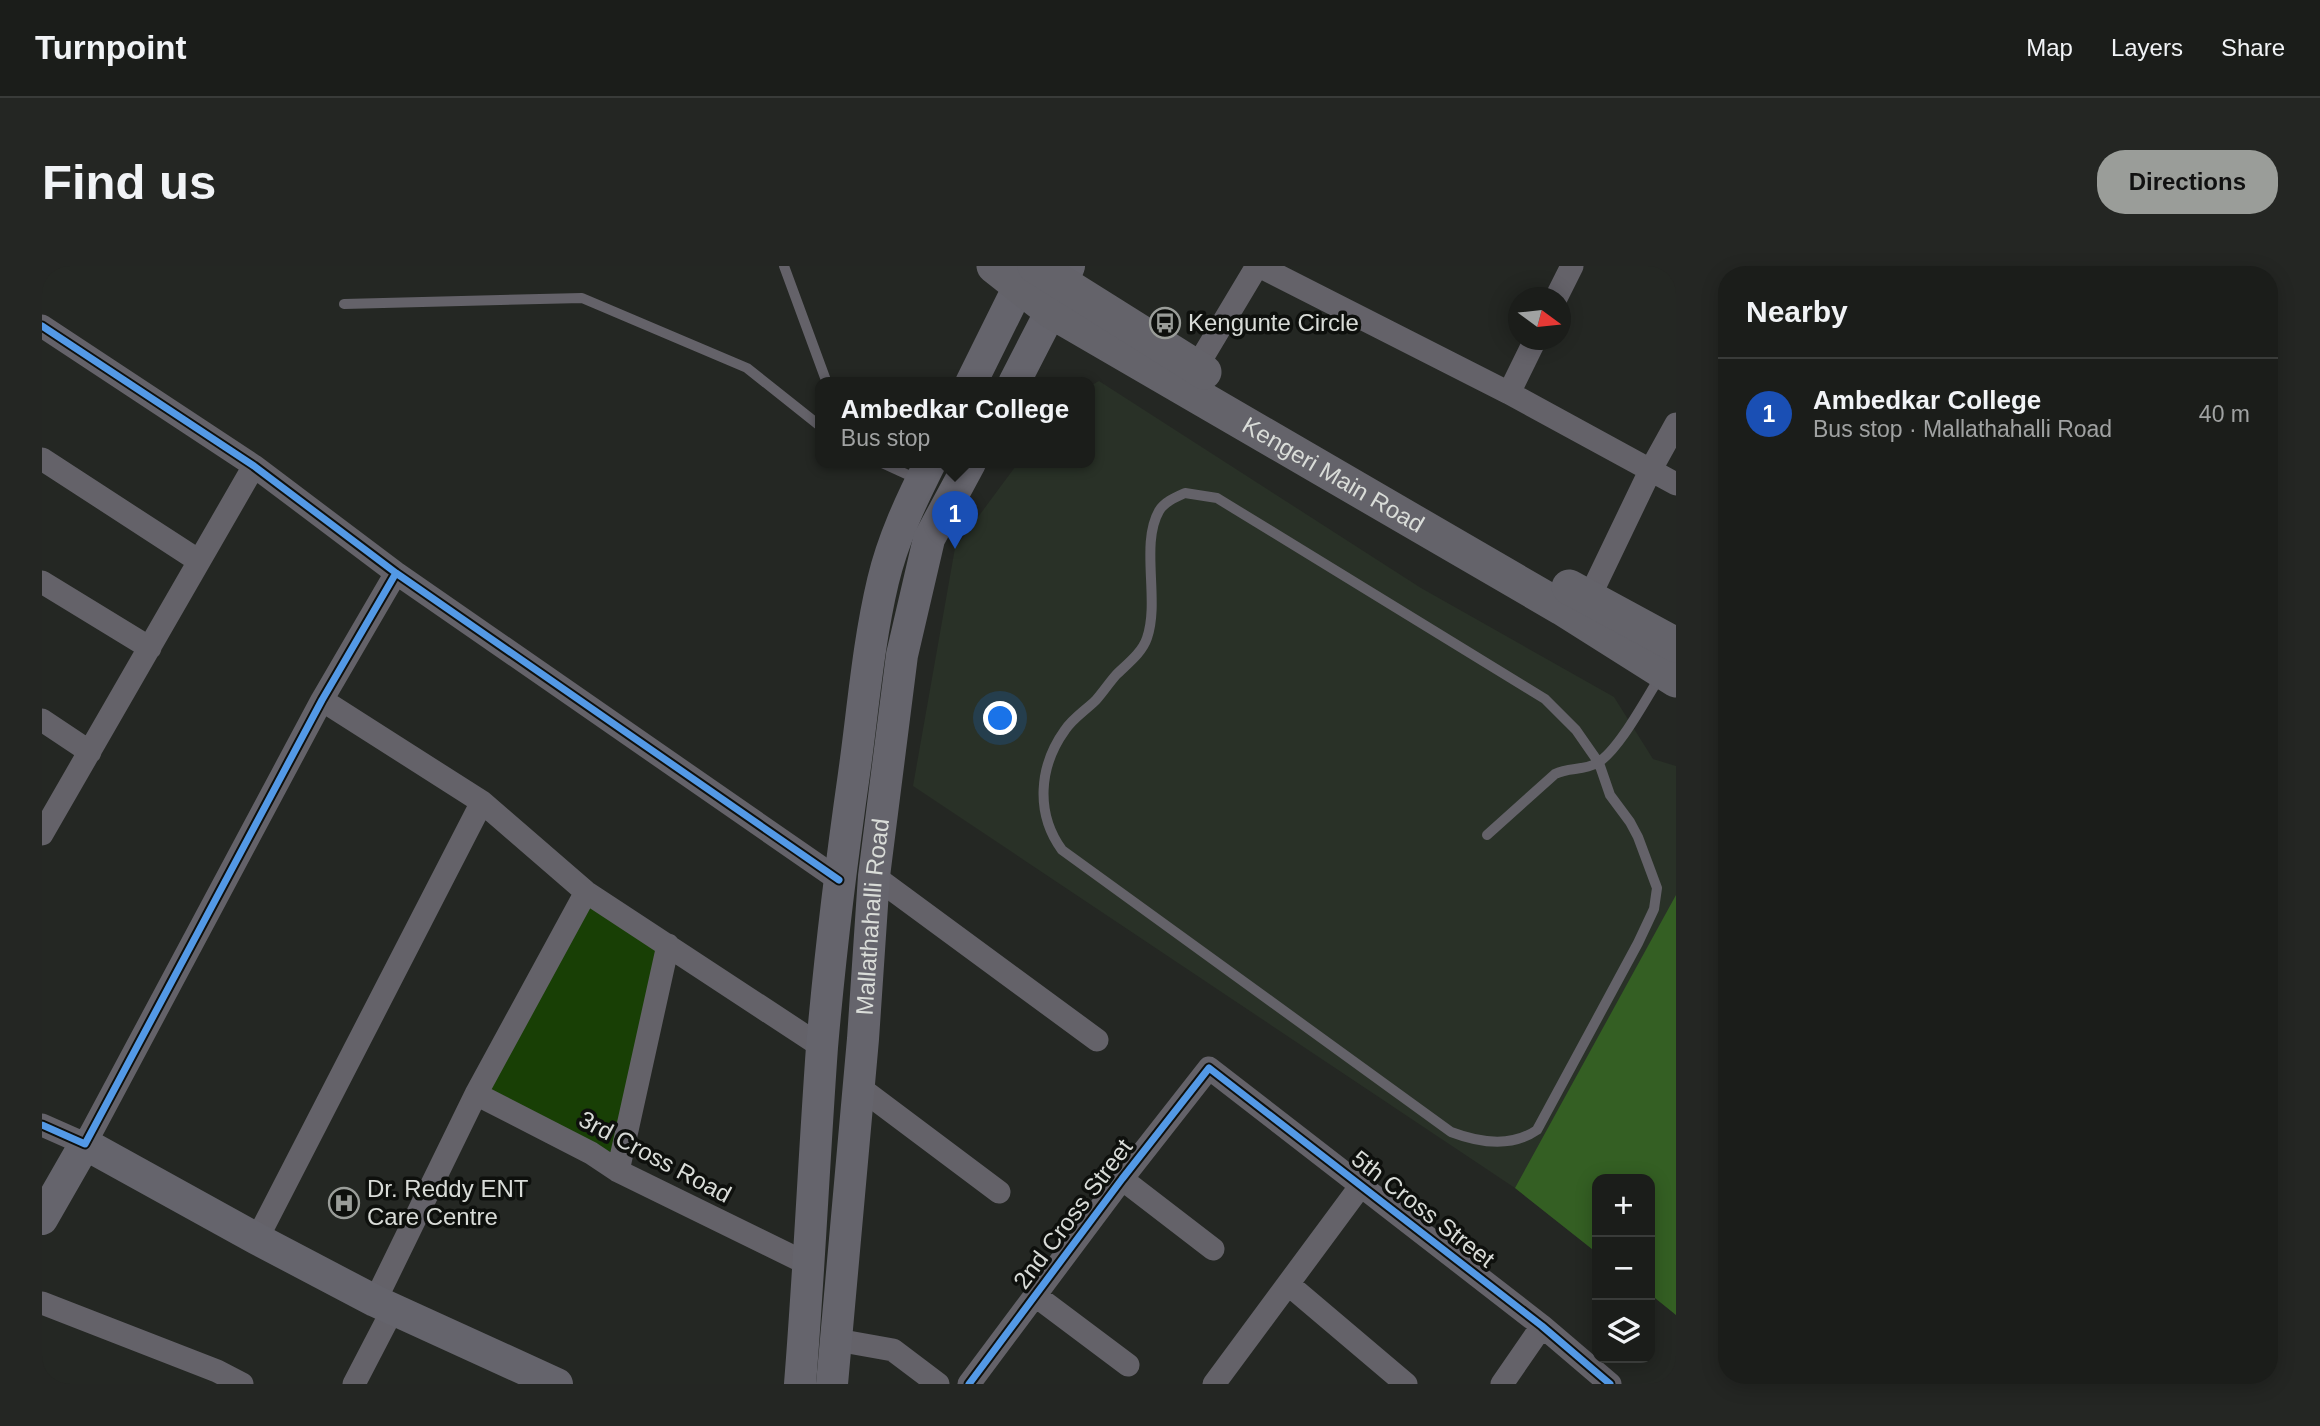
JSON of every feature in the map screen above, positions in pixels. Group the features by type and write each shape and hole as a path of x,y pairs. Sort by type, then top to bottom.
{"main road":[{"name":"Kengeri Main Road","path":"1038,276 1425,506 1589,598 1671,666"},
{"name":"Kengeri Main Road","path":"1038,276 1562,608 1671,666"},
{"path":"975,377 1038,276"},
{"path":"1015,377 1038,276"},
{"name":"Mallathahalli Road","path":"832,1384 859,1087 874,876 902,655 929,539 967,468"},
{"name":"Mallathahalli Road","path":"800,1384 810,1265 822,1047 839,880 883,580 895,541 926,472"},
{"path":"42,1219 85,1144 384,1305 557,1384"}],"street":[{"path":"1196,368 1258,266 1509,393 1676,484"},
{"path":"1562,287 1572,266"},
{"path":"42,326 254,466 396,573 839,880"},
{"path":"1509,393 1530,350"},
{"path":"1589,598 1650,471 1676,424"},
{"path":"42,459 199,561"},
{"path":"42,834 254,466"},
{"path":"42,1125 85,1144 322,700 396,573"},
{"path":"42,582 149,648"},
{"path":"322,700 482,802 586,892 822,1047"},
{"path":"42,720 90,752"},
{"path":"257,1239 482,802"},
{"path":"874,876 1097,1040"},
{"path":"354,1384 384,1305 476,1094 586,892"},
{"path":"618,1171 668,945"},
{"name":"2nd Cross Street","path":"969,1384 1122,1179 1209,1068"},
{"name":"5th Cross Street","path":"1209,1068 1362,1184 1542,1326 1610,1384"},
{"path":"859,1087 999,1192"},
{"name":"3rd Cross Road","path":"476,1094 591,1153 618,1171 810,1265"},
{"path":"1122,1179 1213,1249"},
{"path":"1225,1380 1288,1284 1362,1184"},
{"path":"1288,1284 1406,1384"},
{"path":"1036,1296 1128,1365"},
{"path":"42,1303 213,1378 242,1384"},
{"path":"1502,1384 1542,1326"},
{"path":"836,1340 893,1350 938,1384"}],"lane":[{"path":"784,266 825,377"},
{"path":"344,304 582,298 747,368 815,422"},
{"path":"906,468 926,472"},
{"path":"1185,493 1217,498 1545,699 1576,730 1599,762 1611,795 1630,822 1657,888 1654,909 1538,1130 1526,1138 1510,1142 1473,1140 1451,1132 1062,849 1052,837 1043,807 1042,786 1047,768 1065,730 1096,700 1146,642 1150,627 1154,525 1159,510 1185,493"},
{"path":"1487,835 1555,774 1565,769 1577,771 1599,762 1627,730 1671,666"}],"shaded area":[{"path":"1099,381 1421,588 1614,697 1653,759 1676,766 1676,1315 1655,1298 1655,1174 1592,1174 1592,1249 1515,1188 913,786 955,548 1014,468 1095,468 1095,383"}],"green space":[{"path":"599,888 659,934 612,1153 490,1089"},
{"path":"1676,895 1676,1315 1655,1298 1655,1174 1592,1174 1592,1249 1515,1188"}],"cycle path":[{"path":"42,326 254,466 396,573 839,880"},
{"path":"42,1125 85,1144 322,700 396,573"},
{"path":"969,1384 1122,1179 1209,1068 1542,1326 1610,1384"}],"place":[{"name":"Kengunte Circle","path":"1165,323"},
{"name":"Ambedkar College","path":"955,549"},
{"name":"Dr. Reddy ENT Care Centre","path":"344,1203"}]}
